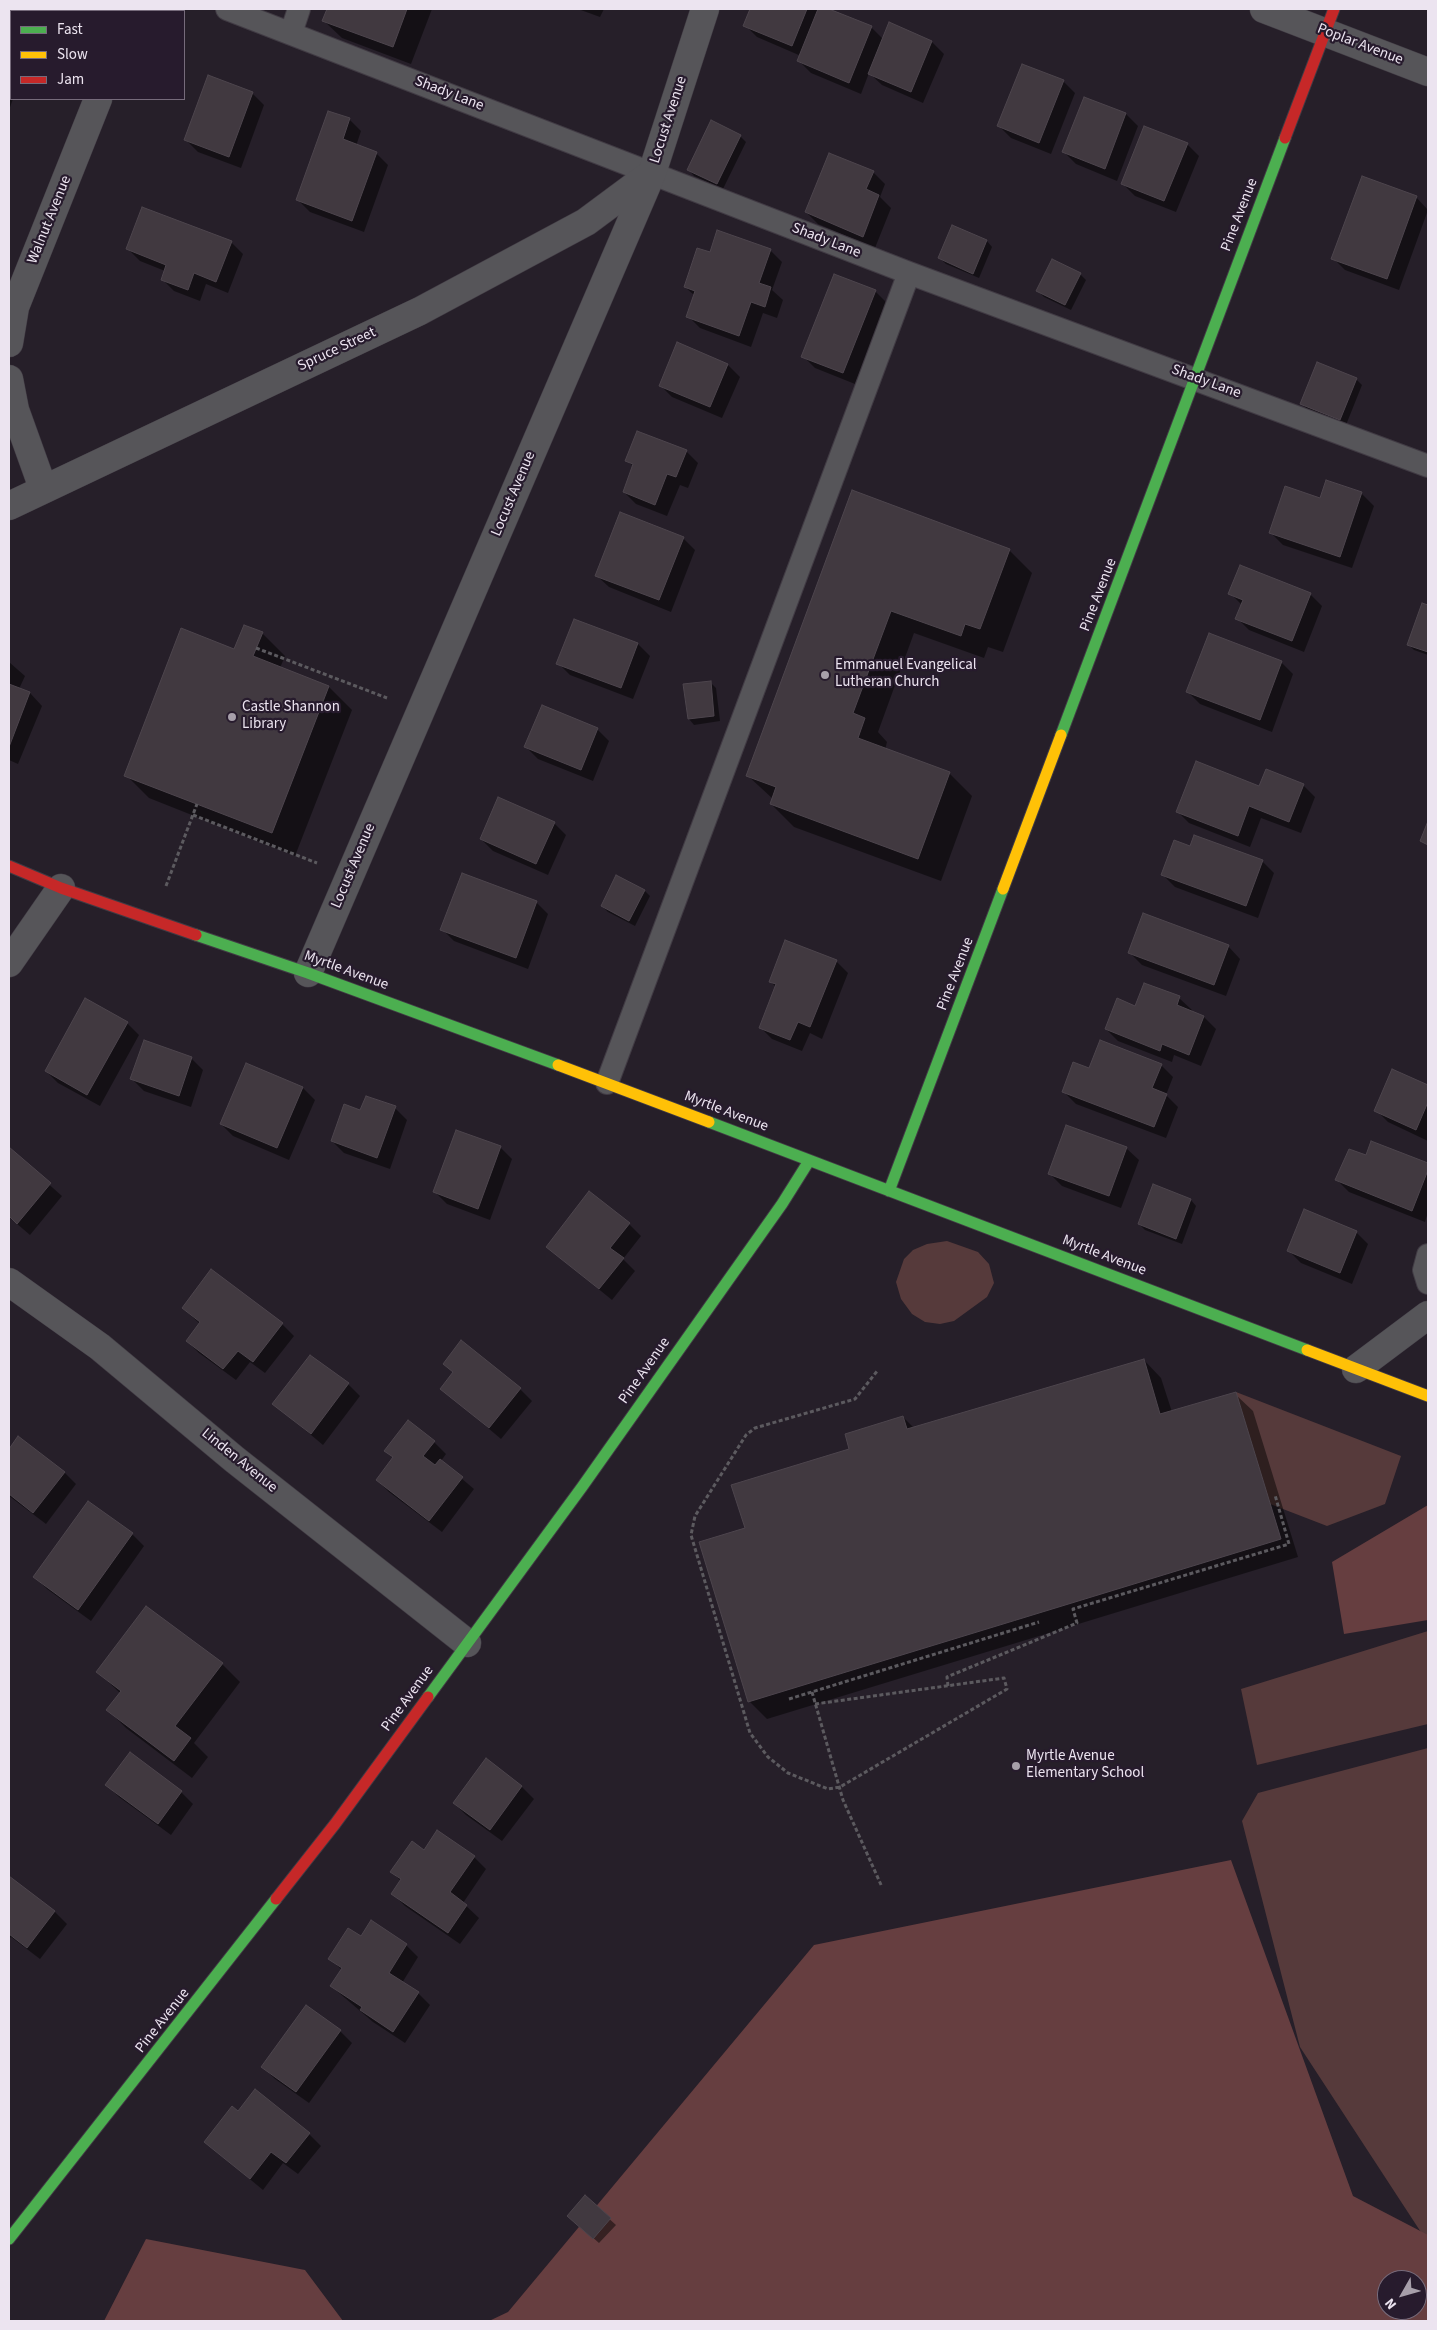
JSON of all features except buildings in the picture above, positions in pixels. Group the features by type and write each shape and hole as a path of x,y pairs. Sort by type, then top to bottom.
{"street":[{"name":"Locust Avenue","path":"308,973 652,173 705,9"},
{"name":"Poplar Avenue","path":"1264,9 1330,20 1428,72"},
{"name":"Pine Avenue","path":"889,1191 1330,20"},
{"name":"Walnut Avenue","path":"9,343 15,307 98,100"},
{"name":"Spruce Street","path":"9,506 43,488 420,311 586,222 652,173"},
{"path":"9,379 15,410 43,488"},
{"name":"Myrtle Avenue","path":"9,866 61,888 308,973 607,1083 1428,1396"},
{"path":"9,963 61,888"},
{"name":"Pine Avenue","path":"9,2239 335,1824 582,1487 782,1204 809,1160"},
{"name":"Linden Avenue","path":"9,1282 100,1347 234,1458 467,1643"},
{"path":"1356,1369 1428,1314"}],"lane":[{"name":"Shady Lane","path":"227,9 909,273 1194,377 1428,466"},
{"path":"292,33 299,9"},
{"path":"607,1083 909,273"},
{"path":"1428,1255 1424,1270 1428,1283"}],"path":[{"path":"256,648 421,711"},
{"path":"166,886 197,804"},
{"path":"194,815 350,876"},
{"path":"815,1704 1004,1678 1008,1689 840,1787 828,1789 788,1774 768,1757 750,1733 691,1535 695,1516 746,1435 755,1428 855,1399 878,1370"},
{"path":"948,1686 947,1677 1078,1623 1073,1609 1290,1544 1276,1495"},
{"path":"789,1699 1039,1622"},
{"path":"812,1692 840,1787 859,1838 882,1887"}],"shaded area":[{"path":"947,1241 978,1252 989,1264 994,1283 987,1297 954,1321 940,1324 925,1322 912,1314 901,1299 896,1282 904,1259 913,1250 927,1244"},
{"path":"1236,1392 1401,1456 1385,1504 1327,1526 1270,1504"},
{"path":"1428,1505 1428,1620 1344,1634 1332,1562"},
{"path":"1428,1631 1428,1724 1257,1765 1241,1689"},
{"path":"1428,1748 1428,2243 1300,2047 1242,1821 1258,1793"},
{"path":"1231,1860 1353,2196 1428,2235 1428,2321 489,2321 508,2312 814,1945"},
{"path":"146,2239 305,2270 343,2321 104,2321"}],"traffic: fast":[{"path":"1061,735 1285,138"},
{"path":"889,1191 1003,889"},
{"path":"196,935 308,973 558,1065"},
{"path":"709,1122 1307,1350"},
{"path":"428,1697 582,1487 782,1204 809,1161"},
{"path":"9,2239 276,1899"}],"traffic: slow":[{"path":"1003,889 1061,735"},
{"path":"558,1065 709,1122"},
{"path":"1307,1350 1428,1396"}],"traffic: jam":[{"path":"1285,138 1334,9"},
{"path":"9,866 61,888 196,935"},
{"path":"276,1899 335,1824 428,1697"}],"place":[{"name":"Emmanuel Evangelical Lutheran Church","path":"825,675"},
{"name":"Castle Shannon Library","path":"232,717"},
{"name":"Myrtle Avenue Elementary School","path":"1016,1766"}]}
